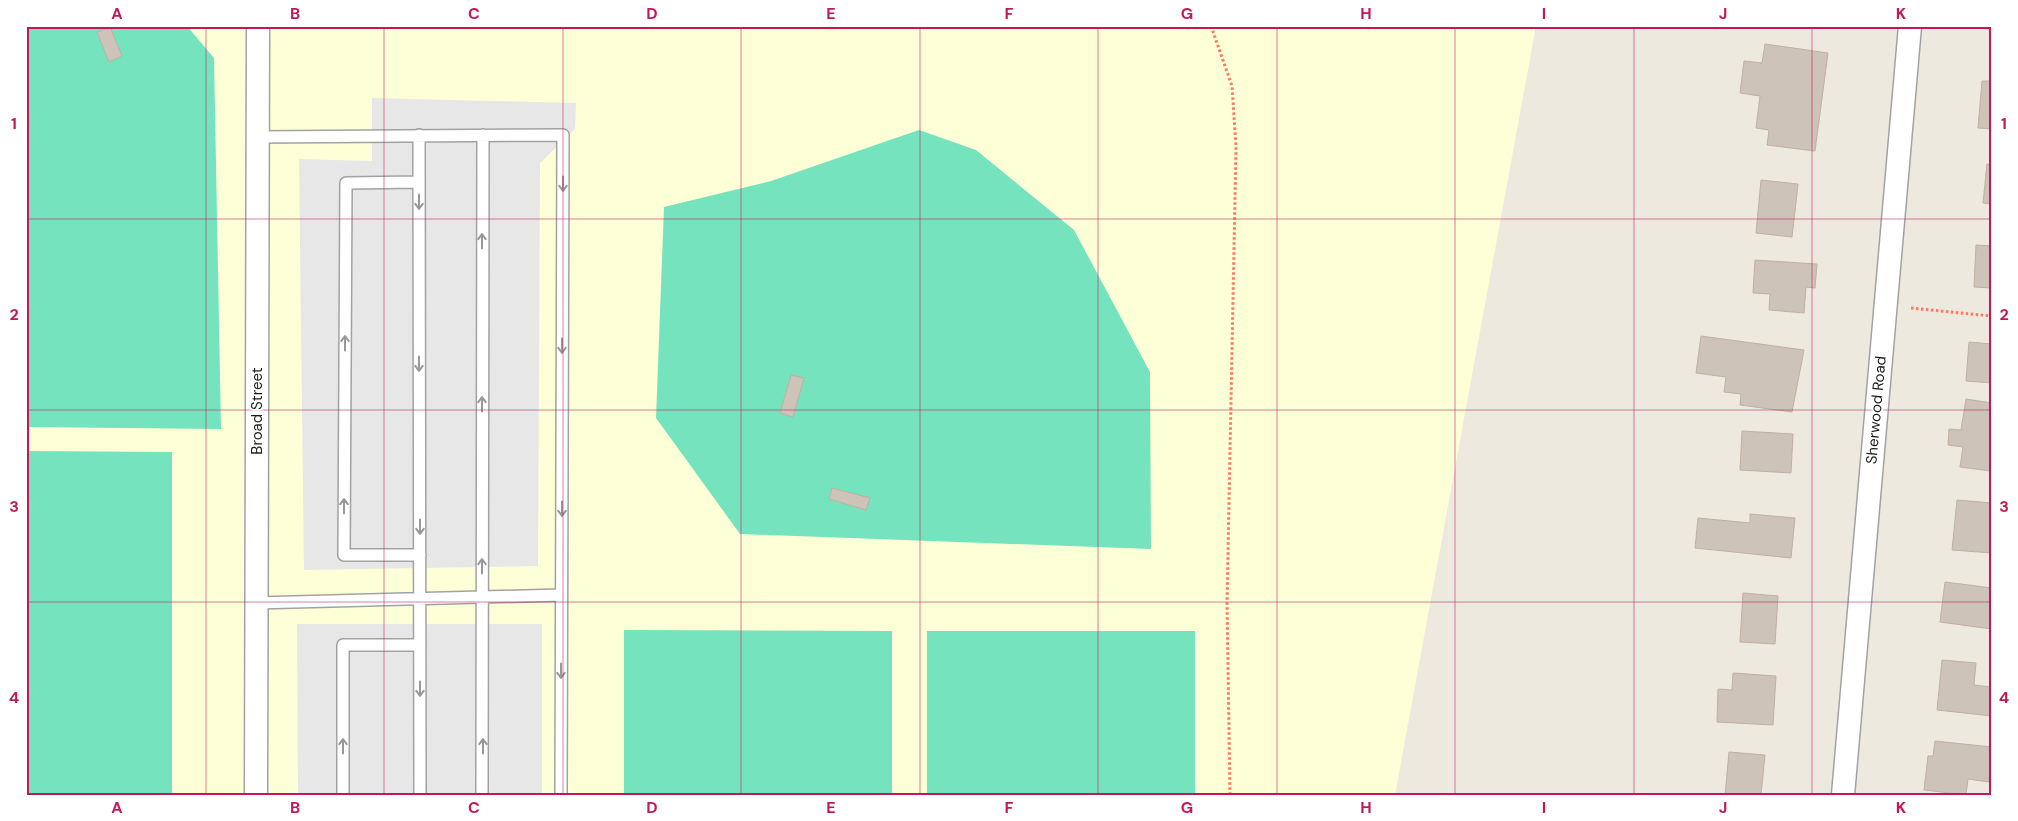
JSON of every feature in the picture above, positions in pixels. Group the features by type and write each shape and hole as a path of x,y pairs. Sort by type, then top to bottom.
{"street":[{"name":"Broad Street","path":"256,795 258,26"},
{"name":"Sherwood Road","path":"1842,795 1910,26"}],"lane":[{"path":"482,795 481,359 483,135"},
{"path":"258,137 563,135 561,795"},
{"path":"418,136 420,795"},
{"path":"419,182 346,183 344,555 420,555"},
{"path":"256,602 562,595"},
{"path":"343,795 343,645 420,645"}],"path":[{"path":"1212,26 1232,86 1236,147 1227,603 1230,795"},
{"path":"1885,306 1992,316"}],"shaded area":[{"path":"26,26 1536,26 1395,795 26,795"},
{"path":"372,98 576,103 575,129 540,163 538,566 304,570 299,159 372,161"},
{"path":"297,624 542,624 542,795 298,795"}],"green space":[{"path":"26,26 187,26 214,58 221,429 26,427"},
{"path":"919,130 976,150 1074,230 1150,372 1151,549 740,534 656,418 664,207 771,181"},
{"path":"26,451 172,452 172,795 26,795"},
{"path":"624,630 892,631 892,795 624,795"},
{"path":"927,631 1195,631 1195,795 927,795"}],"building":[{"path":"110,27 122,56 109,62 97,32"},
{"path":"1765,44 1828,53 1815,151 1767,145 1769,130 1756,128 1760,96 1740,93 1744,61 1762,63"},
{"path":"1992,65 1992,129 1978,128 1982,81 1990,81"},
{"path":"1987,164 1992,165 1992,204 1983,203"},
{"path":"1761,180 1798,184 1792,237 1756,233"},
{"path":"1976,245 1992,246 1992,288 1974,287"},
{"path":"1755,260 1817,264 1815,288 1806,287 1804,313 1769,310 1770,294 1753,293"},
{"path":"1701,336 1804,350 1792,412 1740,405 1741,394 1724,392 1726,377 1696,373"},
{"path":"1969,342 1992,344 1992,383 1966,381"},
{"path":"791,375 804,378 793,417 780,413"},
{"path":"1966,399 1992,403 1991,471 1960,467 1963,447 1948,445 1949,429 1961,430"},
{"path":"1742,431 1793,434 1791,473 1740,470"},
{"path":"832,488 870,498 866,510 829,499"},
{"path":"1957,500 1992,503 1992,553 1952,550"},
{"path":"1750,514 1795,518 1791,558 1695,548 1698,518 1750,523"},
{"path":"1945,582 1992,588 1992,629 1940,622"},
{"path":"1743,593 1778,596 1775,644 1740,642"},
{"path":"1942,660 1976,663 1974,685 1992,687 1992,716 1937,710"},
{"path":"1733,673 1776,676 1773,725 1717,722 1718,689 1732,690"},
{"path":"1935,741 1992,747 1989,782 1968,779 1966,795 1924,790 1928,756 1933,756"},
{"path":"1729,752 1765,755 1761,795 1725,795"}]}
